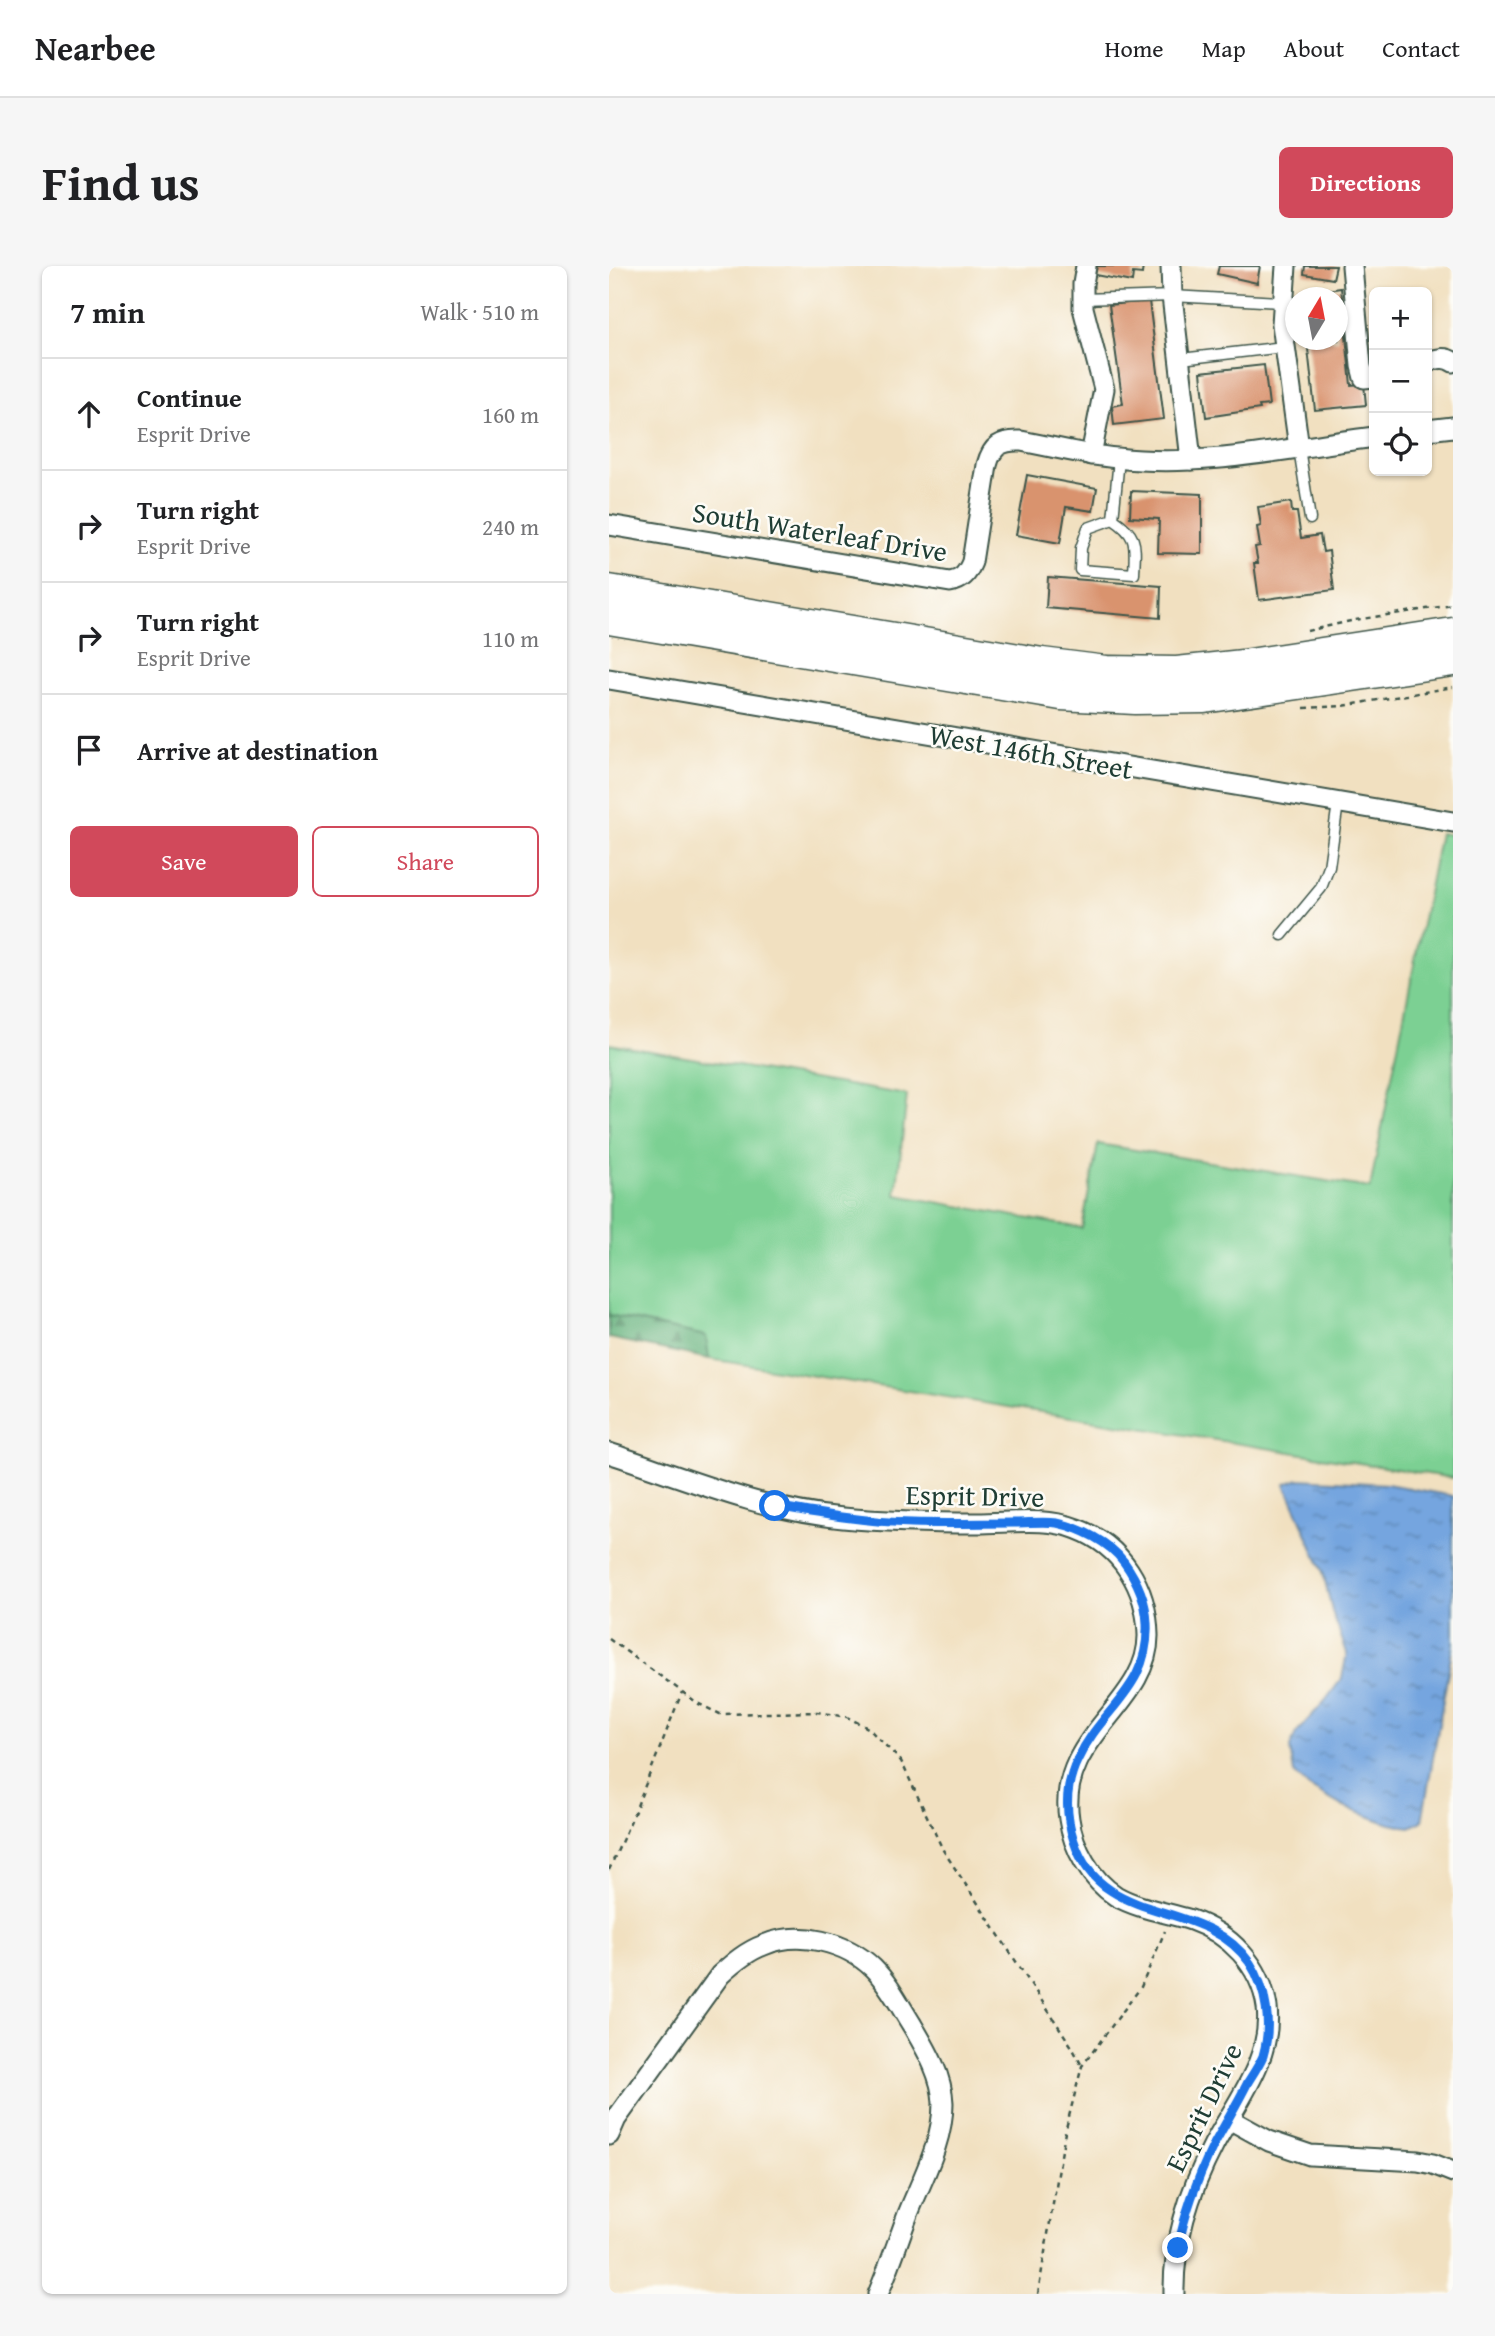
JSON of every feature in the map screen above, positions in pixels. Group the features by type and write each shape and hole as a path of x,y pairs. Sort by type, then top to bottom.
{"main road":[{"path":"609,590 1042,663 1106,671 1177,672 1243,665 1453,633"},
{"path":"609,619 1061,695 1135,699 1204,698 1453,661"}],"street":[{"path":"1086,266 1083,308 1104,389 1091,454"},
{"path":"1171,266 1191,460"},
{"path":"1285,347 1282,302 1286,266"},
{"path":"1352,266 1361,366 1364,378 1369,378"},
{"path":"1285,350 1299,448"},
{"path":"1432,360 1439,358 1453,362"},
{"path":"1432,429 1453,427"},
{"name":"South Waterleaf Drive","path":"609,525 941,582 958,581 972,562 987,465 992,450 999,444 1021,441 1119,459 1191,460 1369,438"},
{"name":"West 146th Street","path":"609,679 1453,822"},
{"name":"Esprit Drive","path":"609,1453 775,1506 838,1518 910,1523 1054,1522 1077,1529 1100,1541 1121,1558 1135,1578 1147,1617 1148,1640 1144,1660 1136,1678 1078,1758 1067,1797 1074,1843 1086,1865 1114,1895 1142,1907 1212,1929 1227,1939 1247,1959 1262,1986 1267,2007 1267,2029 1262,2056 1214,2144 1189,2200 1178,2248 1174,2294"},
{"path":"609,2135 616,2119 720,1975 740,1958 764,1944 789,1939 811,1939 833,1944 852,1953 874,1970 904,2012 928,2052 940,2081 943,2100 938,2138 878,2294"},
{"path":"1229,2119 1269,2141 1310,2155 1418,2161 1453,2172"}],"lane":[{"path":"1083,299 1172,296 1282,302"},
{"path":"1181,359 1285,347"},
{"path":"1299,448 1310,519"},
{"path":"1113,519 1119,459"},
{"path":"1113,519 1131,533 1135,543 1134,575 1080,570 1081,548 1088,528 1113,519"},
{"path":"1282,935 1321,888 1329,867 1338,803"}],"path":[{"path":"1299,634 1355,620 1453,605"},
{"path":"609,1639 699,1704 720,1714 817,1712 846,1717 868,1728 887,1745 901,1760 943,1850 1082,2066"},
{"path":"609,1870 682,1692"},
{"path":"1038,2294 1065,2132 1082,2066 1141,1987 1171,1915"}],"green space":[{"path":"1440,833 1453,835 1453,1478 709,1359 705,1336 609,1315 609,1044 907,1095 896,1195 1082,1228 1098,1144 1370,1188"},
{"path":"609,1315 706,1336 709,1359 609,1338"}],"water":[{"path":"1299,1479 1387,1484 1453,1496 1453,1644 1422,1821 1410,1827 1390,1824 1344,1807 1309,1787 1294,1773 1290,1748 1296,1733 1342,1678 1347,1653 1332,1611 1323,1572 1285,1484"}],"building":[{"path":"1097,266 1143,266 1142,274 1133,273 1132,282 1095,275"},
{"path":"1219,266 1260,266 1257,283 1217,274"},
{"path":"1305,266 1336,266 1333,279 1304,274"},
{"path":"1149,301 1164,419 1114,425 1112,406 1123,404 1109,305"},
{"path":"1308,350 1347,350 1351,385 1364,384 1366,405 1315,410"},
{"path":"1264,365 1269,405 1259,406 1260,409 1206,417 1201,372"},
{"path":"1027,475 1097,488 1093,511 1066,507 1060,543 1016,535"},
{"path":"1131,491 1202,494 1202,554 1158,553 1159,519 1130,517"},
{"path":"1291,502 1292,512 1297,512 1301,538 1320,535 1323,552 1329,551 1334,590 1259,600 1254,563 1258,563 1255,547 1260,546 1258,507"},
{"path":"1048,577 1161,586 1160,618 1046,608"}],"route":[{"path":"775,1506 838,1518 910,1523 1054,1522 1077,1529 1100,1541 1121,1558 1135,1578 1147,1617 1148,1640 1144,1660 1136,1678 1078,1758 1067,1797 1074,1843 1086,1865 1114,1895 1142,1907 1194,1921 1227,1939 1252,1967 1262,1986 1267,2007 1267,2029 1262,2056 1198,2177 1189,2200 1178,2248"}]}
